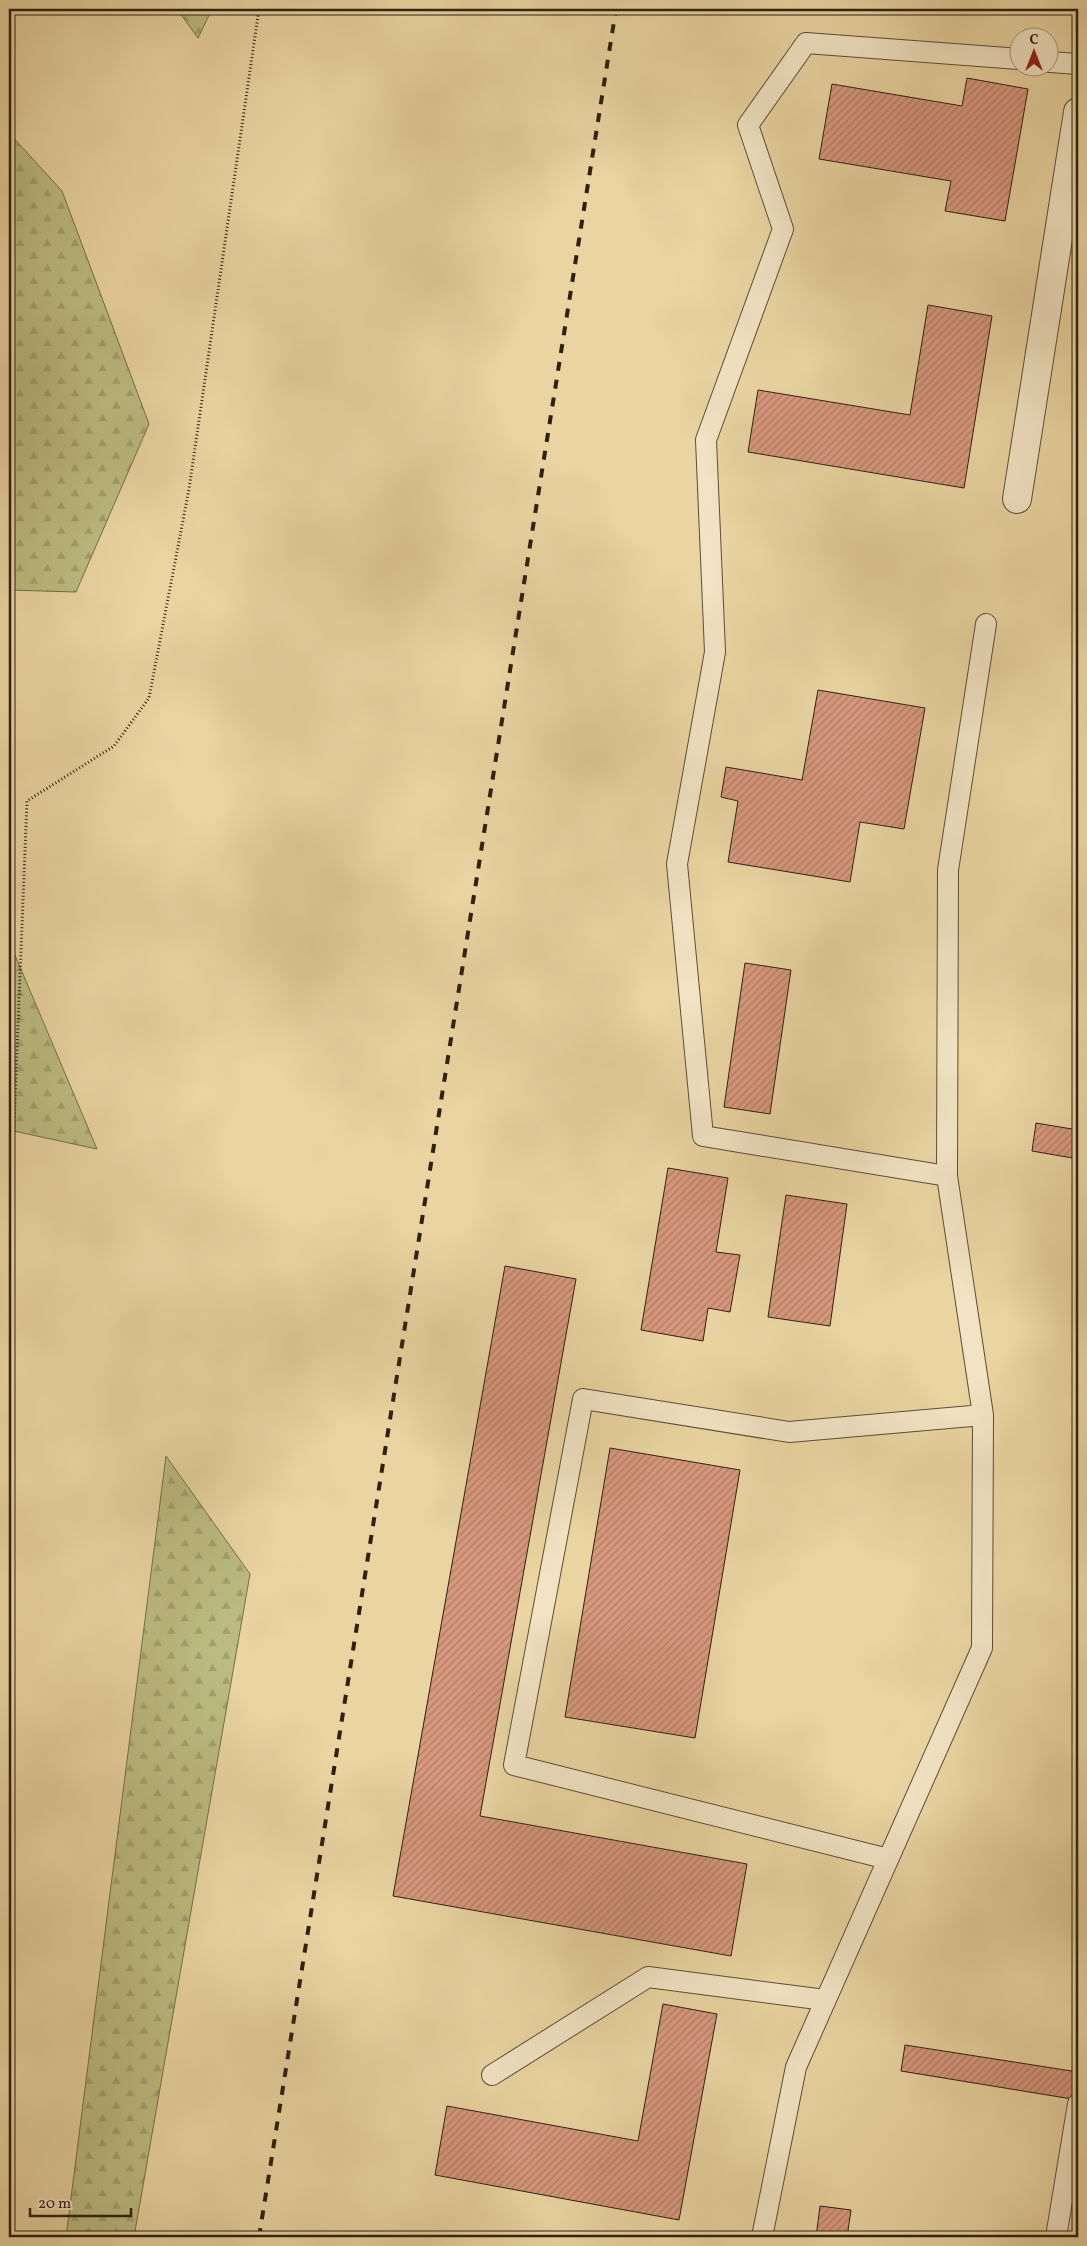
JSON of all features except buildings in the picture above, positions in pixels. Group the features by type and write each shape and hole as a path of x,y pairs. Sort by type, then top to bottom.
{"street":[{"path":"1017,499 1078,112"}],"lane":[{"path":"947,1176 703,1136 677,864 715,652 706,440 783,229 748,125 806,43 1010,58"},
{"path":"1060,63 1078,64"},
{"path":"762,2237 796,2067 982,1648 983,1415 947,1176 948,870 986,624"},
{"path":"888,1859 514,1765 583,1400 789,1432 983,1415"},
{"path":"492,2075 648,1977 825,2000"},
{"path":"1056,2237 1078,2104"}],"path":[{"path":"9,1250 27,801 114,746 149,698 189,489 259,9"}],"green space":[{"path":"177,9 212,9 198,38"},
{"path":"9,133 62,191 149,424 76,592 9,590"},
{"path":"9,941 97,1149 9,1130"},
{"path":"166,1456 250,1574 134,2237 66,2237"}],"railway":[{"path":"259,2237 616,9"}]}
